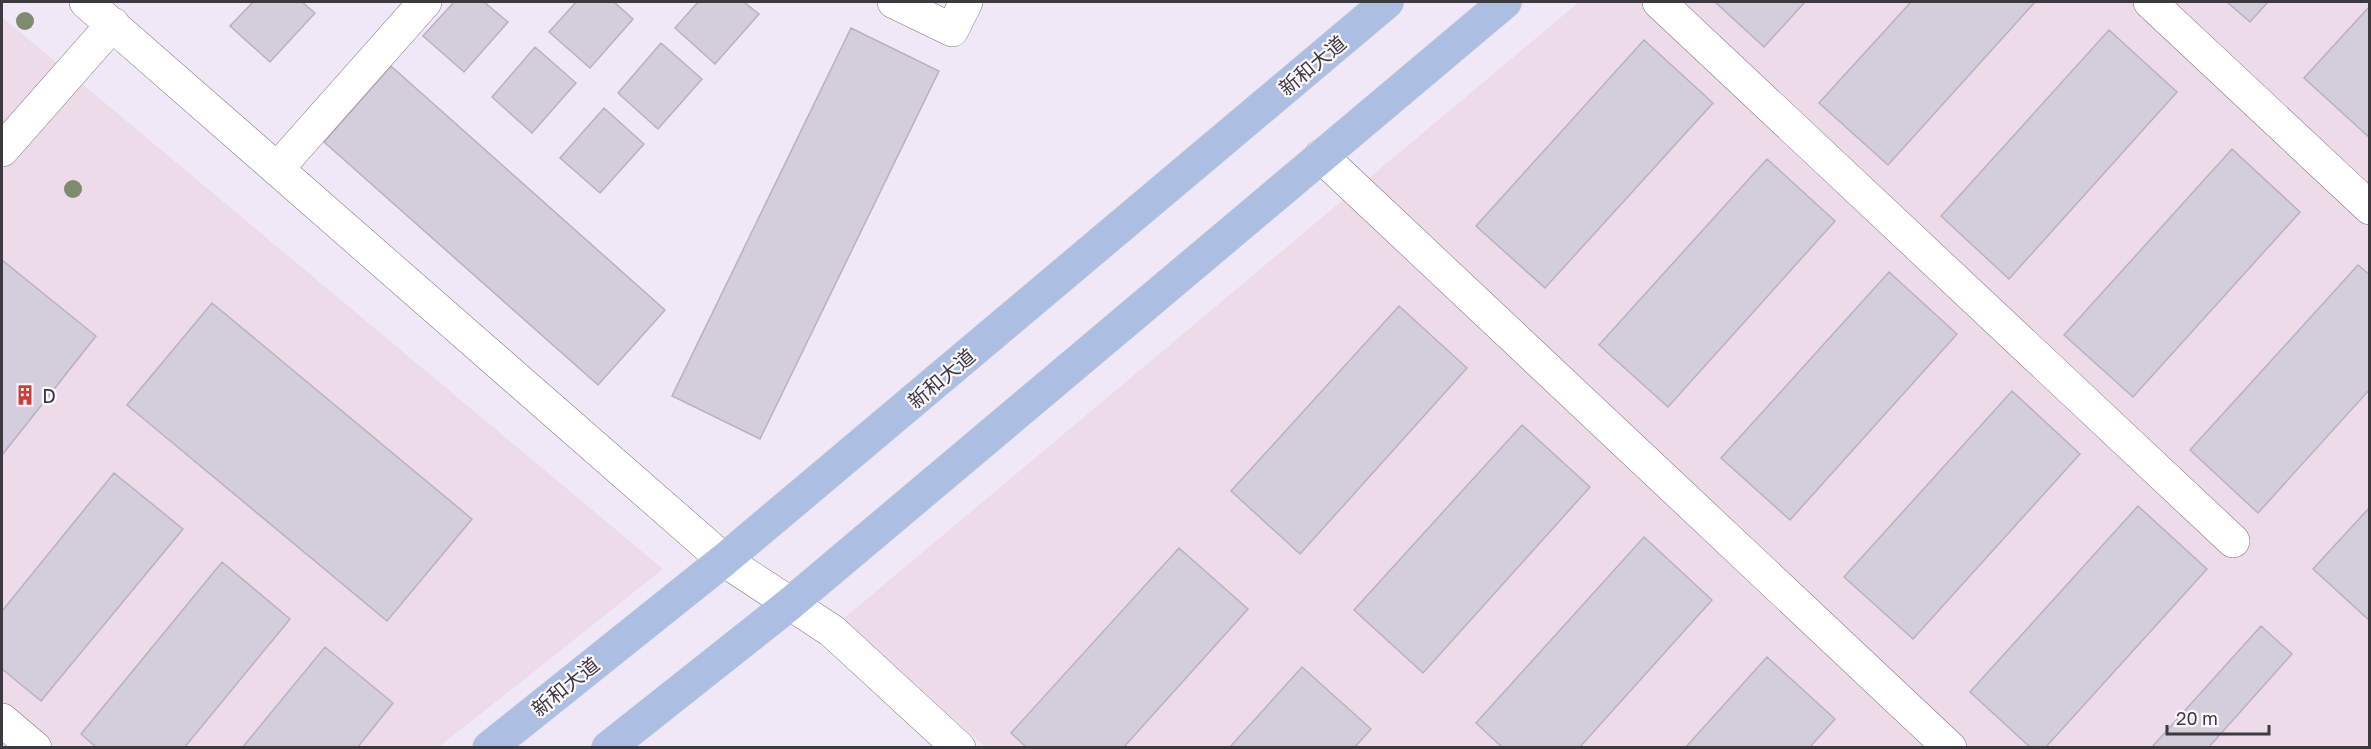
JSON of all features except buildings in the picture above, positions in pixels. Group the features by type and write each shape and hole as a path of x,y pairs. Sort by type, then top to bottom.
{"main road":[{"name":"新和大道","path":"489,747 724,560 1387,2"},
{"path":"608,747 790,603 1505,2"}],"street":[{"path":"86,2 724,560 832,631 959,747"},
{"path":"277,169 425,2"},
{"path":"894,2 952,30 966,2"},
{"path":"1659,2 2233,541"},
{"path":"2150,2 2370,208"},
{"path":"2,150 112,24"},
{"path":"1321,156 1950,747"},
{"path":"2,720 34,747"}],"shaded area":[{"path":"1579,2 2369,2 2369,747 985,747 843,619"},
{"path":"2,17 663,569 439,747 2,747"}],"place":[{"name":"D","path":"25,395"}]}
